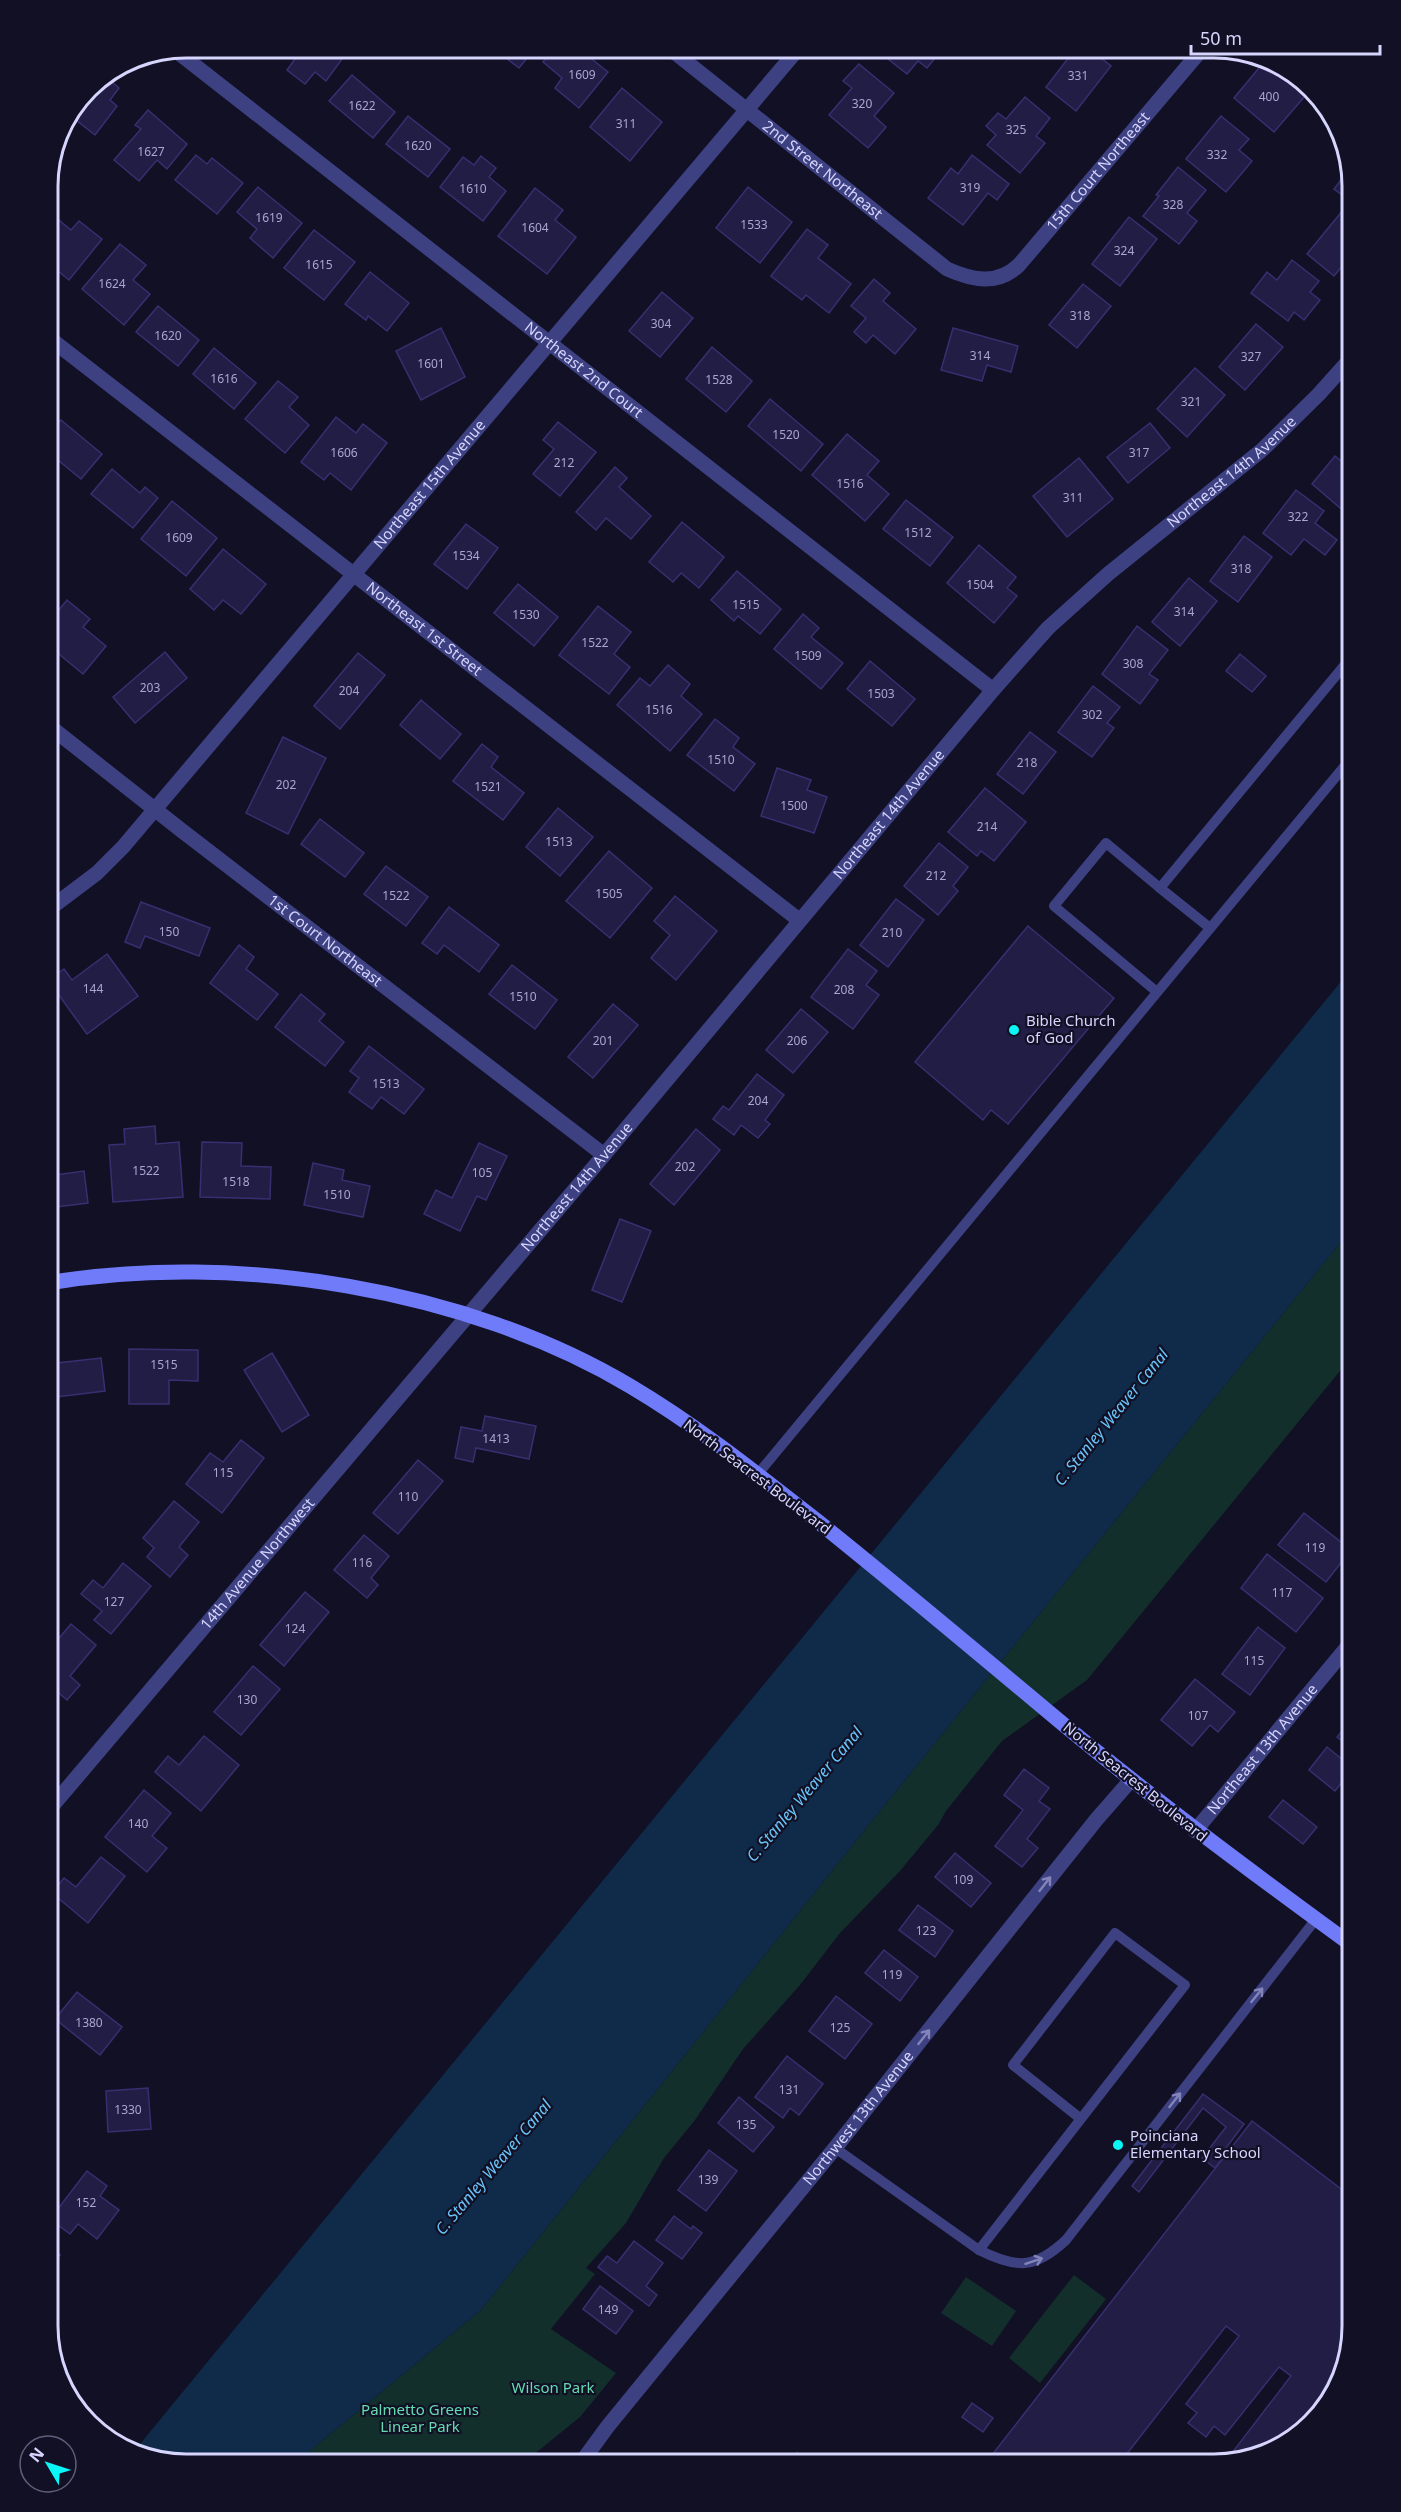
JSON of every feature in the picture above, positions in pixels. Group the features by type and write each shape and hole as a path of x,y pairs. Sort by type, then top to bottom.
{"street":[{"name":"Northeast 2nd Court","path":"186,59 993,690"},
{"name":"2nd Street Northeast","path":"683,59 947,269 965,277 983,280"},
{"name":"Northeast 15th Avenue","path":"59,902 97,873 156,809 790,59"},
{"name":"15th Court Northeast","path":"983,280 1000,278 1012,272 1019,265 1194,59"},
{"name":"Northeast 1st Street","path":"59,346 800,920"},
{"name":"Northeast 14th Avenue","path":"467,1316 993,690 1048,628 1108,574 1262,450 1342,368"},
{"name":"1st Court Northeast","path":"59,733 604,1155"},
{"name":"North Seacrest Boulevard","path":"58,1282 129,1274 204,1272 277,1276 361,1289 404,1298 467,1316 527,1337 595,1366 631,1386 707,1437 757,1475 859,1555 1130,1781 1342,1938"},
{"name":"14th Avenue Northwest","path":"58,1799 467,1316"},
{"name":"Northeast 13th Avenue","path":"1195,1831 1342,1653"},
{"name":"Northwest 13th Avenue","path":"590,2453 608,2426 835,2148 1096,1820 1130,1781"}],"lane":[{"path":"1160,888 1342,668"},
{"path":"757,1475 1342,769"},
{"path":"1157,992 1054,906 1106,843 1210,928"},
{"path":"835,2148 980,2250 1016,2265 1028,2264 1049,2255 1066,2240 1316,1919"},
{"path":"980,2250 1081,2120 1185,1985 1115,1933 1013,2065 1081,2120"}],"green space":[{"name":"Palmetto Greens Linear Park","path":"1342,1241 1342,1368 1087,1680 1002,1741 900,1871 840,1933 800,1985 743,2049 695,2120 664,2158 626,2223 586,2268 595,2274 551,2329 616,2373 580,2417 535,2453 309,2453 481,2310 880,1811"},
{"path":"1074,2275 1106,2299 1040,2383 1009,2358"},
{"path":"966,2277 1016,2311 992,2346 941,2313"}],"water":[{"name":"C. Stanley Weaver Canal","path":"1342,980 1342,1241 880,1811 481,2310 309,2453 179,2453 140,2444"}],"building":[{"path":"295,59 342,59 326,81 315,72 305,84 287,70"},
{"path":"507,59 526,59 519,68"},
{"path":"546,59 592,59 608,72 579,108 555,88 562,78 543,62"},
{"path":"888,59 934,59 927,68 918,61 907,74"},
{"path":"1068,59 1102,59 1111,66 1076,111 1046,87"},
{"path":"859,64 894,93 874,116 886,127 868,148 829,115 852,88 843,81"},
{"path":"1260,67 1285,80 1305,96 1274,132 1234,98"},
{"path":"352,75 395,112 373,138 329,101"},
{"path":"112,82 119,88 110,100 117,106 95,135 77,121 90,102"},
{"path":"622,88 662,122 630,161 590,127"},
{"path":"1025,97 1050,118 1036,136 1045,143 1020,173 987,145 996,135 986,126 998,113 1006,119"},
{"path":"148,110 187,144 167,169 157,160 139,181 114,160 141,129 135,125"},
{"path":"408,116 450,149 428,177 386,144"},
{"path":"1221,116 1249,139 1239,150 1252,161 1226,192 1186,159"},
{"path":"196,155 207,164 212,158 243,183 217,214 175,180"},
{"path":"972,155 1009,184 997,200 988,193 963,225 928,198 951,168 958,174"},
{"path":"481,156 496,168 489,177 506,191 483,221 440,187 463,157 474,165"},
{"path":"1178,167 1206,190 1187,213 1197,221 1179,244 1143,216"},
{"path":"1342,179 1342,195 1334,189"},
{"path":"258,187 302,223 273,258 250,238 257,229 237,212"},
{"path":"748,187 792,222 760,263 716,228"},
{"path":"535,188 563,210 555,220 576,237 547,274 498,236"},
{"path":"1342,211 1342,266 1334,276 1307,254"},
{"path":"1129,217 1157,239 1120,286 1092,264"},
{"path":"59,220 71,230 79,221 102,239 69,280 59,272"},
{"path":"807,229 828,245 818,258 851,284 829,313 806,295 802,300 771,276"},
{"path":"314,230 355,262 324,300 284,268"},
{"path":"120,244 146,265 133,280 150,294 124,325 82,289"},
{"path":"1292,260 1319,281 1310,292 1320,300 1304,320 1294,312 1288,321 1251,293 1267,272 1277,280"},
{"path":"370,272 409,303 387,331 368,316 366,320 345,304"},
{"path":"874,279 890,293 883,301 916,329 895,354 873,335 866,343 854,332 866,318 851,306"},
{"path":"1083,284 1111,306 1077,348 1049,325"},
{"path":"662,292 693,318 660,357 629,331"},
{"path":"158,306 199,340 178,366 136,332"},
{"path":"1256,324 1283,347 1245,390 1219,367"},
{"path":"441,328 465,377 421,400 396,351"},
{"path":"953,328 1018,346 1011,372 987,365 982,381 941,370"},
{"path":"712,347 752,381 726,412 686,379"},
{"path":"214,348 256,383 234,409 193,374"},
{"path":"1195,368 1225,395 1187,437 1157,409"},
{"path":"278,381 298,397 289,407 309,425 285,453 245,419"},
{"path":"770,399 823,444 801,471 748,426"},
{"path":"336,417 356,433 363,424 387,443 351,490 330,473 324,480 301,462"},
{"path":"61,420 102,454 81,479 59,461 59,422"},
{"path":"558,422 596,452 560,496 533,474 554,449 543,440"},
{"path":"1150,423 1170,448 1128,483 1107,457"},
{"path":"847,434 879,461 867,475 889,494 865,521 812,475"},
{"path":"1335,456 1341,461 1342,510 1312,484"},
{"path":"1079,458 1113,499 1067,537 1033,496"},
{"path":"615,467 627,478 619,487 651,516 631,539 606,518 596,530 576,512"},
{"path":"112,469 140,493 145,487 158,498 133,528 91,494"},
{"path":"1296,490 1324,511 1315,523 1337,540 1325,555 1304,539 1291,555 1263,533"},
{"path":"906,500 953,537 930,566 883,529"},
{"path":"172,501 217,538 186,576 141,539"},
{"path":"682,522 724,557 699,588 681,573 673,582 649,562"},
{"path":"466,524 498,548 467,589 434,564"},
{"path":"1244,536 1272,557 1238,602 1210,581"},
{"path":"979,545 1016,577 1007,588 1017,596 994,623 947,583"},
{"path":"223,549 266,584 241,614 223,600 214,610 190,589"},
{"path":"737,571 781,609 760,634 738,616 734,621 711,600"},
{"path":"1189,578 1217,601 1180,646 1152,622"},
{"path":"518,584 558,617 534,646 494,613"},
{"path":"67,600 90,619 83,627 106,646 83,674 59,654 59,610"},
{"path":"598,606 631,632 614,654 630,667 609,694 559,655"},
{"path":"803,614 819,628 811,637 843,663 821,689 774,649"},
{"path":"1137,626 1168,650 1149,674 1158,680 1140,704 1102,674"},
{"path":"165,652 187,678 135,723 113,697"},
{"path":"358,653 385,675 340,729 314,706"},
{"path":"1240,654 1266,676 1252,692 1226,671"},
{"path":"870,661 915,699 892,726 847,689"},
{"path":"668,665 690,684 681,696 702,714 670,751 617,705 640,678 650,686"},
{"path":"1093,686 1120,707 1107,723 1114,728 1092,757 1058,732"},
{"path":"421,700 461,734 440,759 400,725"},
{"path":"715,719 739,738 733,747 755,764 734,791 687,755"},
{"path":"1030,732 1056,752 1023,794 997,774"},
{"path":"283,737 326,758 288,834 246,813"},
{"path":"482,744 498,757 491,767 524,793 503,820 453,781"},
{"path":"777,768 811,780 807,790 827,797 814,833 761,816"},
{"path":"985,788 1026,822 994,861 981,851 977,856 948,832"},
{"path":"558,808 593,837 560,876 526,847"},
{"path":"320,819 364,853 345,877 301,844"},
{"path":"939,843 968,867 953,886 958,891 938,915 904,886"},
{"path":"609,851 652,888 610,938 566,901"},
{"path":"386,866 428,897 406,926 364,894"},
{"path":"675,896 717,931 676,980 651,958 670,935 654,921"},
{"path":"896,899 924,920 888,967 860,945"},
{"path":"141,902 210,928 199,956 145,936 140,948 125,942"},
{"path":"449,907 499,945 479,972 444,945 437,954 422,943"},
{"name":"Bible Church of God","path":"1028,926 1114,998 1008,1124 991,1110 983,1120 915,1062"},
{"path":"239,945 254,957 246,969 278,994 257,1020 210,983"},
{"path":"848,949 877,971 866,985 879,995 853,1029 811,997"},
{"path":"107,954 138,996 87,1034 59,995 59,973 64,969 72,980"},
{"path":"512,965 557,1000 535,1029 489,994"},
{"path":"301,994 325,1014 319,1021 344,1042 325,1066 275,1027"},
{"path":"613,1004 638,1025 593,1078 568,1057"},
{"path":"801,1009 828,1032 793,1073 766,1050"},
{"path":"369,1046 424,1089 404,1114 381,1097 372,1109 349,1092 359,1078 350,1071"},
{"path":"757,1074 784,1095 765,1120 770,1124 758,1138 741,1125 734,1135 713,1119 723,1106 729,1110"},
{"path":"155,1126 156,1144 179,1142 183,1197 113,1202 109,1145 125,1144 124,1129"},
{"path":"696,1129 720,1150 674,1205 650,1184"},
{"path":"202,1142 242,1143 241,1166 271,1167 270,1199 200,1197"},
{"path":"479,1143 507,1156 486,1200 477,1196 460,1231 424,1214 436,1190 452,1198"},
{"path":"313,1163 344,1170 342,1180 370,1186 363,1217 304,1205"},
{"path":"84,1171 88,1203 59,1207 59,1175"},
{"path":"620,1219 651,1231 622,1302 592,1290"},
{"path":"129,1349 198,1350 198,1381 169,1380 169,1404 129,1404"},
{"path":"272,1353 309,1415 282,1432 244,1370"},
{"path":"101,1358 105,1391 58,1397 58,1363"},
{"path":"485,1416 536,1426 529,1459 476,1448 473,1462 455,1458 461,1427 482,1431"},
{"path":"241,1440 264,1458 222,1513 186,1484 210,1453 223,1462"},
{"path":"418,1460 443,1481 398,1534 373,1513"},
{"path":"174,1501 199,1522 179,1547 188,1555 170,1577 147,1557 154,1548 143,1538"},
{"path":"1304,1513 1342,1543 1342,1562 1326,1582 1278,1545"},
{"path":"364,1535 389,1556 371,1578 378,1585 367,1598 334,1570"},
{"path":"1267,1554 1323,1598 1296,1632 1241,1588"},
{"path":"123,1563 151,1586 111,1634 94,1620 102,1611 81,1594 93,1580 103,1588"},
{"path":"305,1592 329,1612 284,1666 260,1645"},
{"path":"71,1624 96,1645 70,1676 80,1685 67,1700 58,1693 58,1639"},
{"path":"1258,1627 1285,1648 1250,1695 1222,1674"},
{"path":"253,1666 280,1689 241,1735 214,1712"},
{"path":"1195,1679 1235,1712 1218,1732 1210,1725 1192,1746 1161,1720"},
{"path":"1342,1731 1342,1741 1337,1737"},
{"path":"204,1736 239,1765 201,1811 155,1772 168,1756 179,1765"},
{"path":"1327,1747 1342,1759 1342,1782 1335,1791 1309,1770"},
{"path":"1024,1769 1049,1788 1039,1801 1050,1809 1027,1839 1038,1848 1022,1867 995,1846 1023,1810 1004,1795"},
{"path":"144,1790 171,1813 152,1836 167,1848 147,1872 105,1837"},
{"path":"1283,1800 1317,1827 1303,1844 1269,1817"},
{"path":"955,1853 991,1883 971,1907 935,1877"},
{"path":"101,1857 125,1876 88,1923 58,1898 58,1885 64,1878 76,1887"},
{"path":"918,1905 953,1931 935,1957 899,1930"},
{"path":"884,1950 918,1977 900,2001 865,1973"},
{"path":"77,1992 122,2027 100,2055 58,2022 58,2015"},
{"path":"836,1996 872,2024 845,2059 809,2031"},
{"path":"787,2056 823,2084 799,2115 790,2108 783,2118 755,2097"},
{"path":"148,2088 151,2129 108,2132 106,2091"},
{"path":"1203,2094 1244,2124 1220,2156 1223,2158 1215,2168 1202,2158 1226,2127 1203,2108 1139,2192 1132,2186"},
{"path":"739,2097 774,2127 753,2152 718,2123"},
{"path":"1252,2121 1342,2190 1342,2325 1338,2358 1333,2374 1316,2403 1292,2427 1255,2447 1233,2452 1291,2376 1279,2367 1225,2435 1214,2426 1206,2437 1188,2423 1197,2413 1186,2404 1239,2336 1226,2326 1127,2454 993,2454"},
{"path":"709,2150 737,2171 706,2211 678,2190"},
{"path":"87,2171 107,2186 100,2196 119,2210 97,2239 78,2224 70,2234 58,2225 58,2209"},
{"path":"674,2216 691,2229 693,2226 702,2233 682,2259 656,2240"},
{"path":"634,2241 663,2263 646,2286 657,2295 649,2306 598,2267 607,2256 617,2263"},
{"path":"600,2286 633,2311 616,2334 583,2309"},
{"path":"972,2403 993,2418 983,2432 962,2417"}],"place":[{"name":"Bible Church of God","path":"1014,1030"},
{"name":"Poinciana Elementary School","path":"1118,2145"}],"park label":[{"name":"Wilson Park","path":"553,2388"}]}
